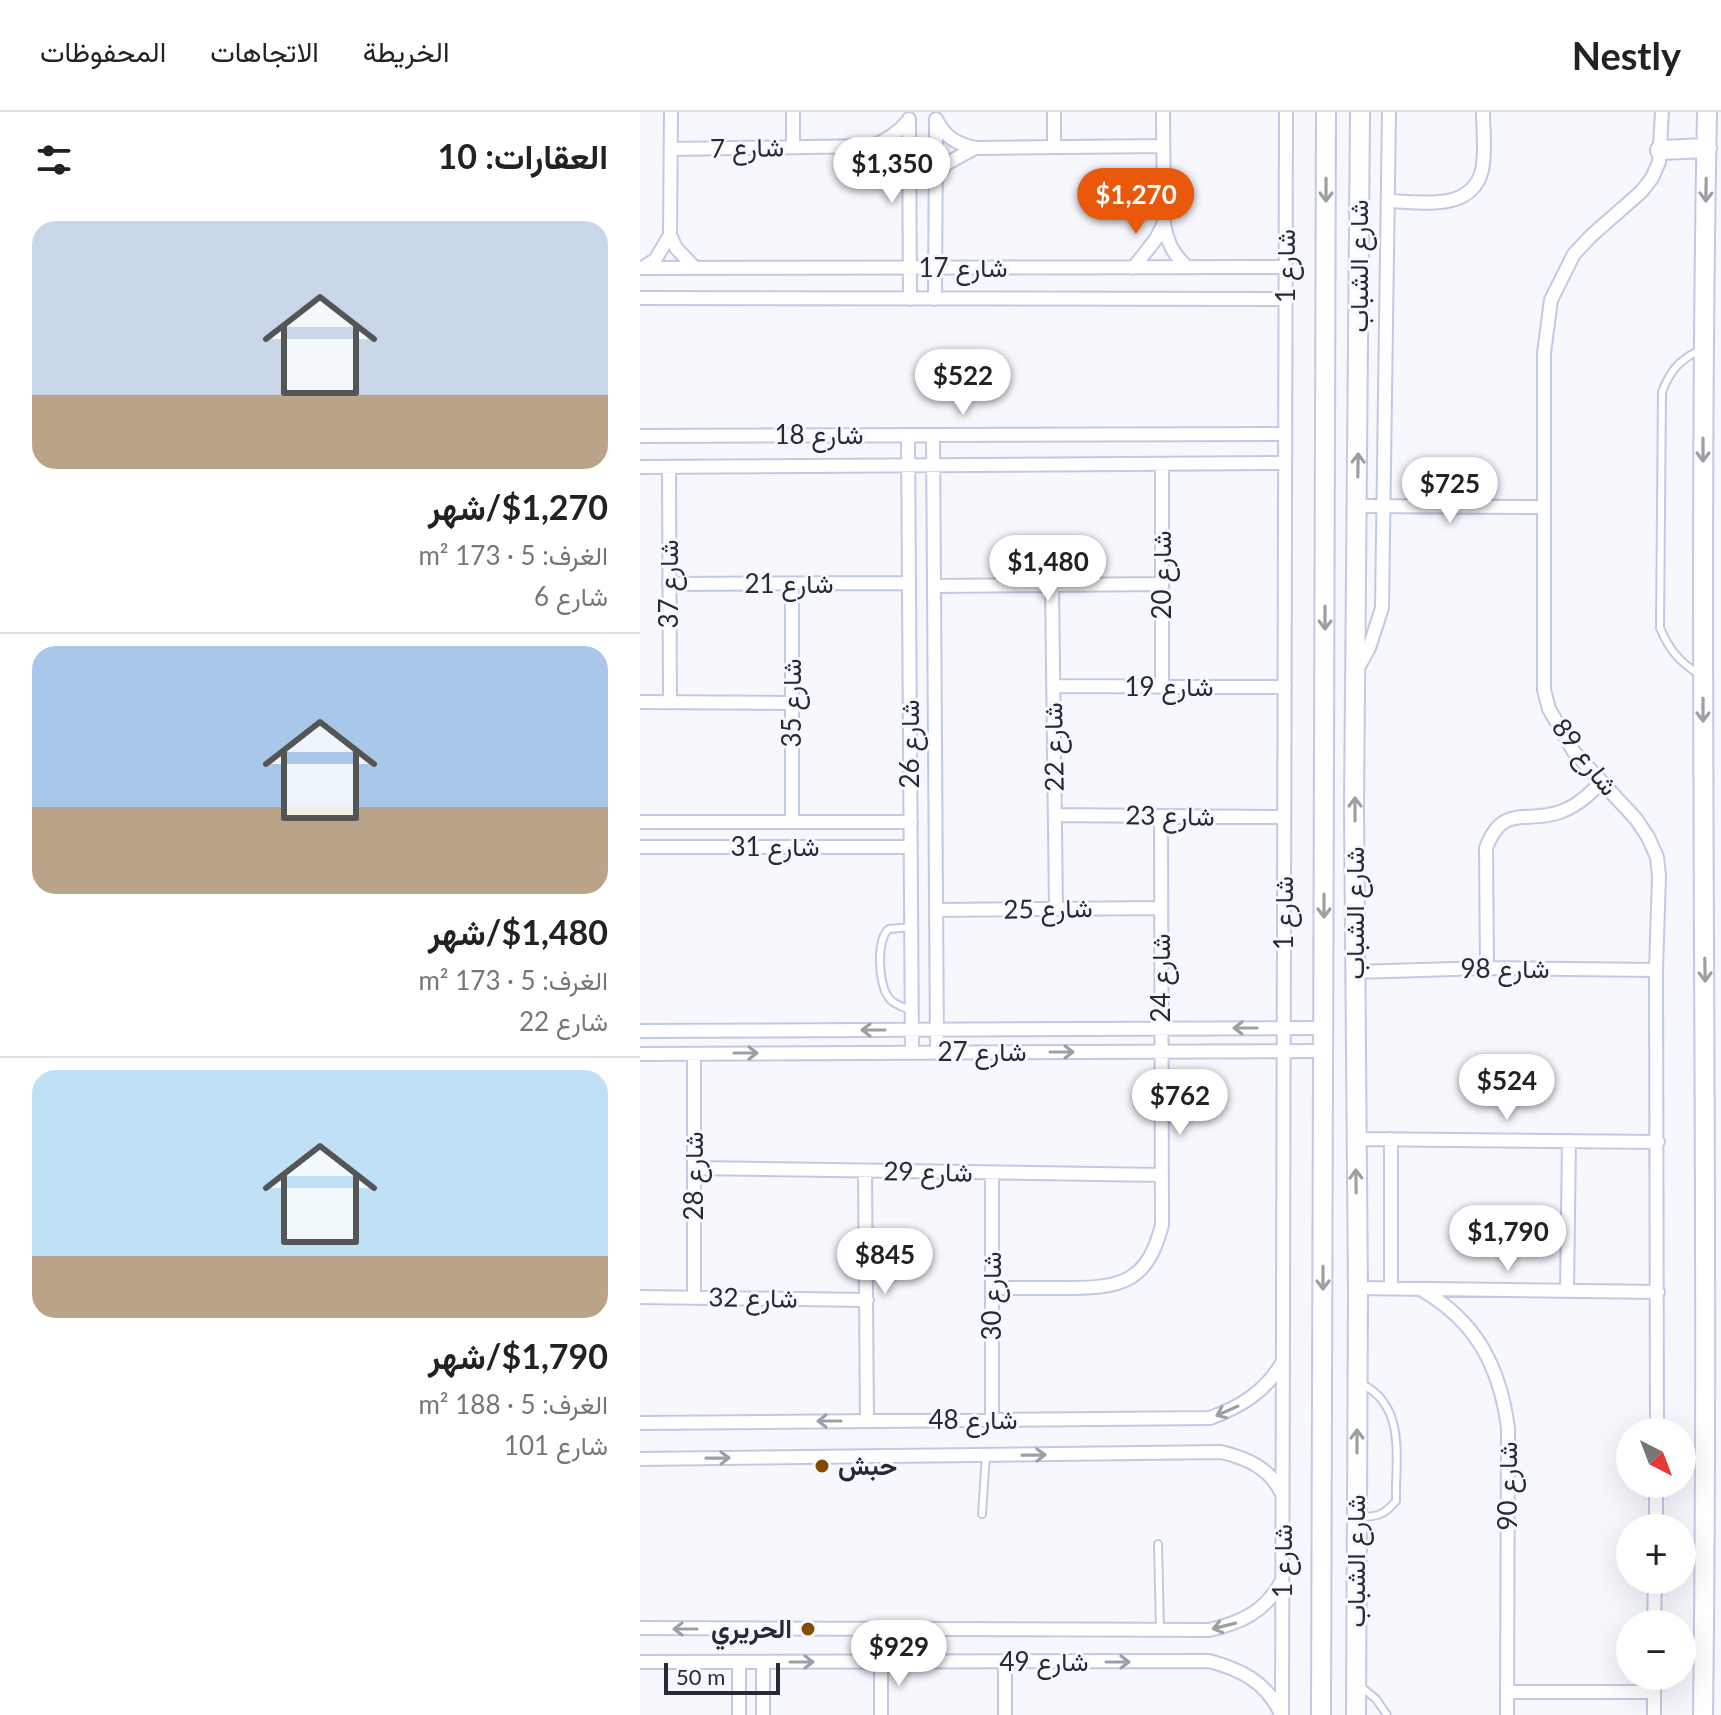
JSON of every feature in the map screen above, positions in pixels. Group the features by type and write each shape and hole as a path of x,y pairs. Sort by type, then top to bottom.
{"street":[{"path":"671,112 670,235 676,248 695,268"},
{"path":"793,112 793,147"},
{"path":"1054,112 1054,147"},
{"path":"1163,112 1164,223 1167,240 1175,255 1187,267"},
{"name":"شارع 1","path":"1282,1715 1286,112"},
{"name":"شارع الشباب","path":"1321,1715 1326,112"},
{"name":"شارع الشباب","path":"1356,1715 1355,560 1360,112"},
{"path":"1355,675 1369,648 1382,608 1389,112"},
{"path":"1389,201 1441,202 1467,194 1476,184 1482,169 1483,112"},
{"name":"شارع 89","path":"1657,1418 1657,857 1636,819 1574,752 1549,709 1544,690 1543,507 1544,353 1551,300 1574,254 1647,185 1659,162 1662,112"},
{"path":"1703,1715 1712,817 1703,676 1707,112"},
{"path":"871,146 899,132 910,116"},
{"path":"910,116 910,299"},
{"path":"936,116 942,131 951,140 976,148 1163,146"},
{"path":"935,299 936,116"},
{"path":"871,146 886,154 910,178"},
{"name":"شارع 7","path":"671,149 871,146"},
{"path":"936,177 953,159 976,148"},
{"path":"1660,150 1707,148"},
{"path":"1133,268 1164,223"},
{"path":"641,268 655,260 670,235"},
{"name":"شارع 17","path":"641,268 1286,267"},
{"name":"شارع 17","path":"640,298 1286,299"},
{"name":"شارع 18","path":"640,436 1285,434"},
{"name":"شارع 26","path":"908,435 912,1053"},
{"name":"شارع 26","path":"933,435 937,1052"},
{"name":"شارع 18","path":"640,467 1285,463"},
{"name":"شارع 20","path":"1162,464 1162,687"},
{"name":"شارع 37","path":"669,467 670,702"},
{"path":"1357,506 1543,507"},
{"path":"1325,562 1355,560"},
{"name":"شارع 21","path":"669,584 909,583"},
{"name":"شارع 35","path":"792,584 792,822"},
{"path":"934,586 1162,584"},
{"name":"شارع 22","path":"1052,585 1056,908"},
{"name":"شارع 19","path":"1053,686 1285,687"},
{"path":"640,702 792,703"},
{"path":"1487,968 1486,848 1491,834 1513,817 1556,814 1573,806 1601,782"},
{"name":"شارع 23","path":"1055,815 1284,817"},
{"name":"شارع 24","path":"992,1288 1106,1288 1127,1280 1145,1265 1157,1246 1162,1225 1161,816"},
{"name":"شارع 31","path":"640,822 911,822"},
{"name":"شارع 31","path":"640,847 911,847"},
{"name":"شارع 25","path":"936,910 1161,908"},
{"name":"شارع 98","path":"1355,972 1487,968 1656,970"},
{"name":"شارع 27","path":"640,1031 1323,1028"},
{"name":"شارع 27","path":"640,1054 1323,1051"},
{"name":"شارع 28","path":"694,1054 694,1298"},
{"path":"1356,1139 1658,1142"},
{"path":"1391,1139 1391,1288"},
{"path":"1567,1291 1569,1141"},
{"name":"شارع 29","path":"694,1168 1162,1175"},
{"path":"865,1171 867,1421"},
{"name":"شارع 30","path":"992,1173 992,1420"},
{"path":"1357,1288 1658,1292"},
{"name":"شارع 90","path":"1422,1290 1458,1315 1473,1332 1497,1378 1504,1401 1508,1428 1507,1715"},
{"name":"شارع 32","path":"640,1297 867,1300"},
{"name":"شارع 48","path":"640,1423 1210,1418 1235,1409 1257,1394 1275,1375 1283,1360"},
{"path":"1322,1389 1356,1385"},
{"name":"شارع 48","path":"640,1459 1221,1452 1242,1457 1262,1468 1283,1495"},
{"name":"شارع 49","path":"640,1628 1209,1630 1234,1625 1256,1613 1274,1595 1283,1579"},
{"name":"شارع 49","path":"640,1662 1209,1661 1234,1668 1257,1681 1274,1700 1282,1715"},
{"path":"739,1662 739,1715"},
{"path":"763,1662 763,1715"},
{"path":"881,1662 881,1715"},
{"path":"1005,1662 1005,1715"},
{"path":"1507,1692 1654,1692 1654,1715"}],"lane":[{"path":"1703,349 1684,357 1670,372 1662,392 1660,628 1669,648 1684,665 1703,676"},
{"path":"911,927 889,929 880,940 883,989 896,1004 912,1011"},
{"path":"1356,1385 1381,1398 1395,1423 1396,1501 1378,1517 1356,1517"},
{"path":"982,1514 986,1455"},
{"path":"1158,1544 1160,1630"},
{"path":"1356,1683 1376,1699 1387,1715"}],"place":[{"name":"حبش","path":"822,1466"},
{"name":"الحريري","path":"808,1629"}]}
